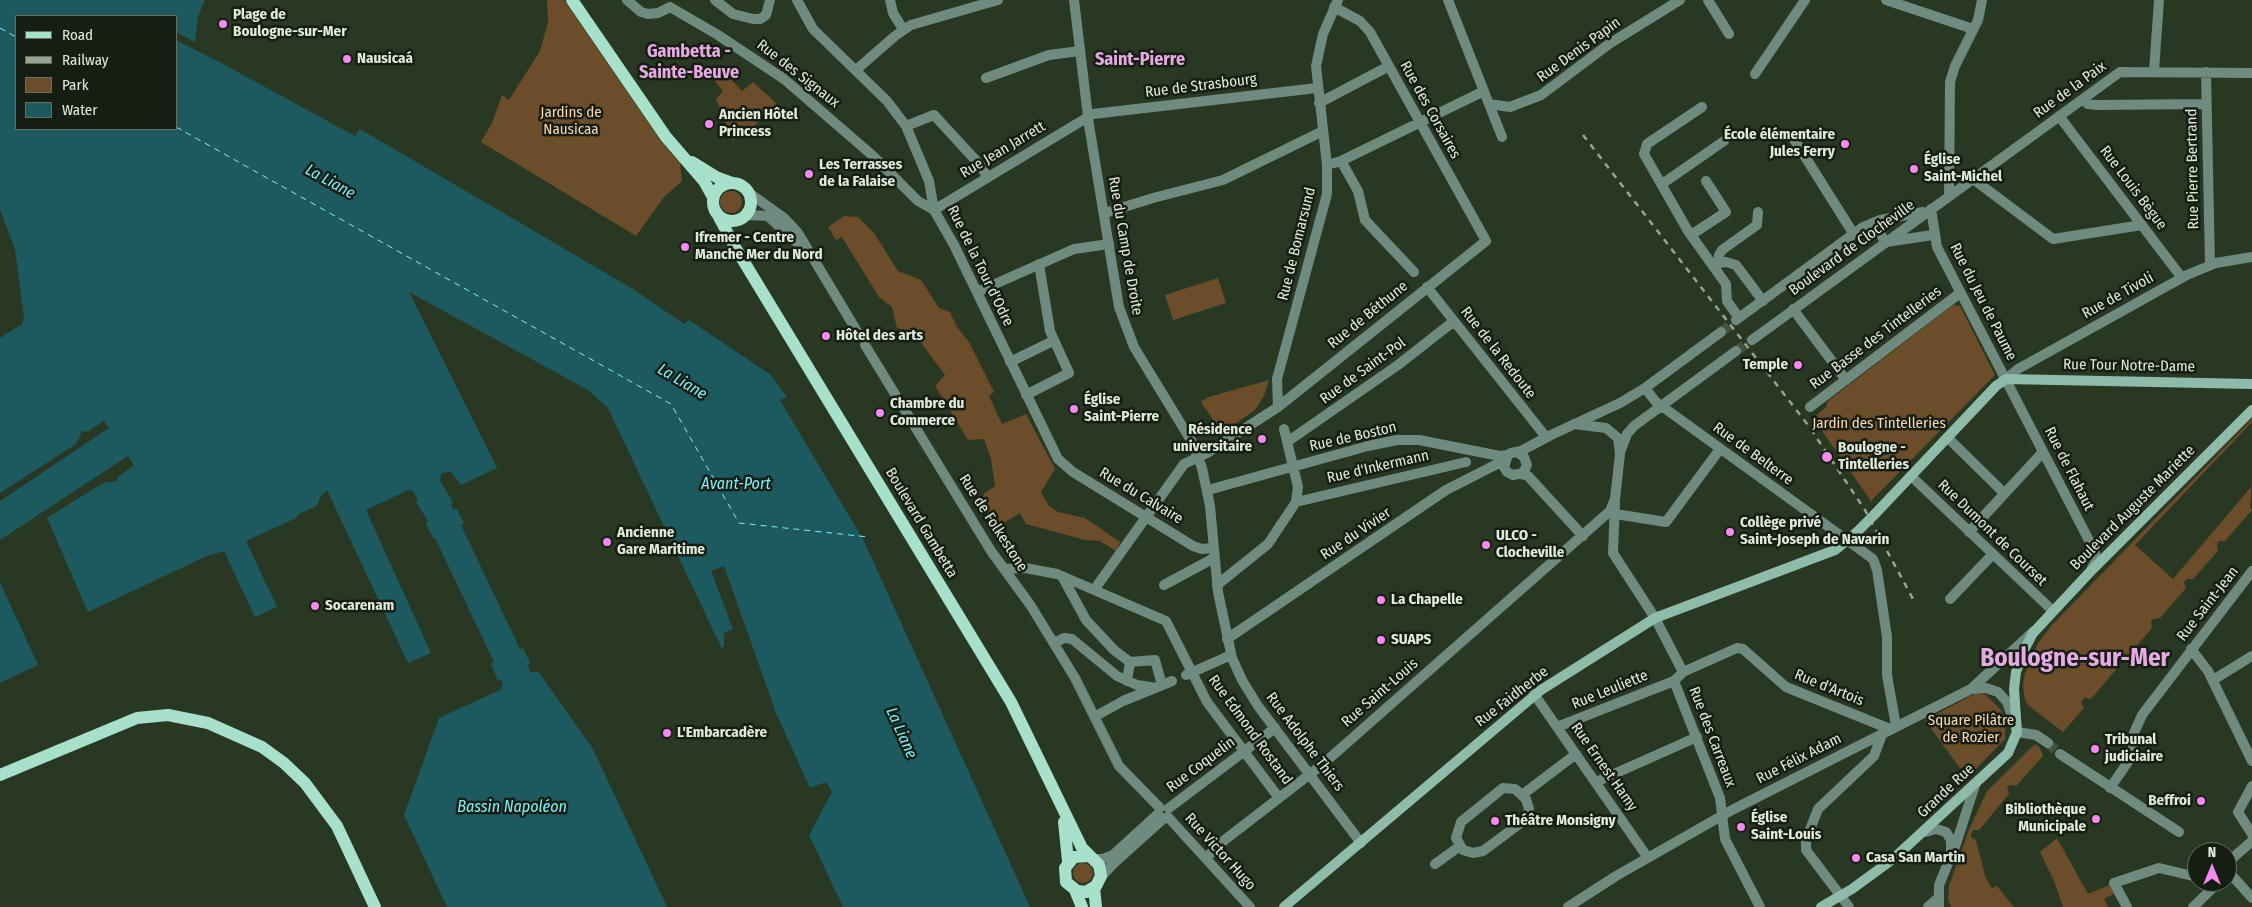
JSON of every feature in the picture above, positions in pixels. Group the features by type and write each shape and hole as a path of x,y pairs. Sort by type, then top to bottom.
{"main road":[{"path":"572,0 674,148 704,181 713,197 713,208 719,217 730,221 744,216 751,204 748,192 741,185 715,176 674,148"},
{"path":"713,197 720,187 732,183"},
{"name":"Boulevard Gambetta","path":"744,216 737,239 745,263"},
{"name":"Boulevard Gambetta","path":"719,217 1011,702 1035,749 1060,806"},
{"name":"Rue Tour Notre-Dame","path":"2006,379 2252,384"},
{"name":"Rue Faidherbe","path":"1284,907 1534,694 1655,618 1835,550 1848,541 1996,386 2006,379"},
{"name":"Boulevard Auguste Mariette","path":"2036,629 2251,410"},
{"name":"Grande Rue","path":"1821,907 1841,896 1882,868 1924,832 2008,753 2017,732 2015,677 2023,652 2036,629"},
{"path":"0,775 112,727 152,715 186,717 232,732 267,750 299,777 323,805 344,840 375,907"},
{"path":"1060,806 1082,848 1100,869 1097,883 1096,907"},
{"path":"1060,806 1068,839 1068,862 1064,876 1067,884 1075,890 1084,892 1097,883"},
{"path":"1068,862 1076,856 1091,858"},
{"path":"1075,890 1082,907"}],"street":[{"name":"Rue des Signaux","path":"627,0 637,9 648,14 658,13 669,4 788,82 872,156 918,201 934,210"},
{"path":"715,0 733,14 753,19 760,19 766,15 770,0"},
{"name":"Rue de la Tour d'Odre","path":"797,0 812,28 892,106 906,126 929,182 934,210 954,245 1058,459"},
{"path":"890,0 893,13 903,29"},
{"path":"856,70 903,29 916,23 998,0"},
{"name":"Rue du Camp de Droite","path":"1074,0 1088,116 1117,295 1126,329 1140,358 1186,432 1198,457 1208,490 1217,585 1231,655"},
{"path":"1448,0 1502,137"},
{"name":"Rue Denis Papin","path":"1489,104 1510,107 1541,95 1609,44 1680,0"},
{"path":"1708,0 1729,34"},
{"path":"1749,65 1757,77 1805,0"},
{"path":"1886,0 1974,28"},
{"path":"1949,196 1950,82 1955,66 1974,28 1982,0"},
{"path":"2154,71 2159,0"},
{"name":"Rue des Corsaires","path":"1336,4 1365,25 1486,241"},
{"name":"Rue de Bomarsund","path":"1273,410 1277,379 1325,205 1327,164 1317,88 1318,54 1336,4"},
{"path":"986,78 1049,56 1080,51"},
{"path":"1320,103 1389,66"},
{"name":"Rue de la Paix","path":"1931,209 2123,71 2252,73"},
{"name":"Rue Pierre Bertrand","path":"2206,72 2210,266"},
{"name":"Rue de Strasbourg","path":"1088,116 1317,88"},
{"path":"1327,164 1341,161 1484,91"},
{"path":"2083,100 2088,104 2096,106 2206,104"},
{"path":"1702,107 1644,148 1645,157 1691,235 1716,264"},
{"path":"906,126 934,114 980,165 987,176"},
{"name":"Rue Jean Jarrett","path":"934,210 1088,116"},
{"name":"Rue Louis Bègue","path":"2059,116 2182,278"},
{"path":"1104,214 1153,198 1223,180 1323,131"},
{"path":"1792,136 1853,233"},
{"path":"1662,184 1724,141"},
{"path":"1341,161 1358,191 1364,220 1414,272"},
{"path":"1973,180 2053,239 2142,224"},
{"path":"1691,235 1726,212 1706,182"},
{"path":"748,192 787,220 801,237 858,333"},
{"name":"Boulevard de Clocheville","path":"1716,264 1726,284 1727,301 1738,319 1853,233 1872,223 1931,209"},
{"name":"Boulevard de Clocheville","path":"1752,340 1931,209"},
{"name":"Rue du Jeu de Paume","path":"1931,209 1933,235 1937,247 2006,379"},
{"path":"1716,264 1722,250 1758,225 1758,212"},
{"path":"744,216 758,214 770,217 813,258"},
{"path":"1872,223 1886,242 1933,235"},
{"name":"Rue de Béthune","path":"1094,590 1182,466 1273,410 1486,241"},
{"path":"976,292 1074,249 1110,244"},
{"name":"Rue de Tivoli","path":"2006,379 2018,369 2182,278 2210,266 2252,257"},
{"path":"1716,264 1730,262 1739,267 1763,301"},
{"path":"1026,395 1069,373 1048,327 1039,264"},
{"name":"Rue de la Redoute","path":"1427,287 1546,437"},
{"name":"Rue Basse des Tintelleries","path":"1810,407 1960,293"},
{"path":"1793,309 1846,380"},
{"name":"Rue de Saint-Pol","path":"1287,442 1398,365 1454,321"},
{"path":"1645,388 1721,332"},
{"path":"1010,362 1053,341"},
{"name":"Rue de Folkestone","path":"866,345 1004,569 1031,606 1096,716"},
{"path":"1620,454 1629,431 1736,351"},
{"name":"Rue de Flahaut","path":"2006,379 2094,552 2095,564 2089,573"},
{"name":"Rue du Vivier","path":"1227,639 1446,490 1546,437 1602,412 1645,388"},
{"name":"Rue de Belterre","path":"1645,388 1650,397 1662,406 1871,556 1876,566 1887,637 1890,729"},
{"path":"1574,424 1589,425 1612,431 1618,440 1620,454 1615,499 1611,514 1613,553 1655,618 1683,672"},
{"path":"1217,585 1268,544 1296,502 1298,490 1284,429"},
{"path":"1948,438 2004,493"},
{"name":"Rue de Boston","path":"1208,490 1374,444 1402,440 1430,442 1501,456 1510,456"},
{"path":"1611,514 1666,522 1720,449"},
{"path":"1446,490 1461,476 1468,450"},
{"path":"1969,532 2044,452"},
{"path":"1523,455 1527,461 1526,468 1521,474 1515,476 1509,473 1504,466 1510,456 1523,455"},
{"name":"Rue du Calvaire","path":"1058,459 1073,472 1146,517 1196,547 1213,553"},
{"name":"Rue d'Inkermann","path":"1296,502 1466,462"},
{"path":"1521,474 1528,476 1583,536"},
{"name":"Rue Dumont de Courset","path":"1911,476 2052,611"},
{"name":"Rue Saint-Louis","path":"1310,775 1583,536 1611,514"},
{"path":"1164,585 1213,553"},
{"path":"1950,599 1993,554"},
{"name":"Rue Edmond Rostand","path":"1004,569 1037,570 1062,576 1163,618 1170,626 1179,645 1189,674 1207,702 1279,798 1310,775"},
{"name":"Rue Saint-Jean","path":"2110,788 2131,758 2134,733 2140,720 2252,571"},
{"path":"1062,576 1089,623 1114,650 1130,662 1155,660 1163,685"},
{"name":"Rue Félix Adam","path":"1568,907 1722,815 1971,689 2036,629"},
{"path":"1054,644 1066,638 1072,639 1106,668 1127,681 1146,688 1163,685"},
{"name":"Rue d'Artois","path":"1683,672 1735,649 1740,649 1786,687 1890,729"},
{"path":"2191,650 2202,661 2213,680 2252,762"},
{"path":"1189,674 1231,655"},
{"name":"Rue Adolphe Thiers","path":"1231,655 1250,693 1361,843"},
{"path":"2213,680 2252,656"},
{"path":"1127,681 1130,662"},
{"name":"Rue des Carreaux","path":"1683,672 1674,681 1720,798 1724,839 1760,907"},
{"name":"Rue Leuliette","path":"1558,727 1674,681"},
{"path":"1096,716 1123,700 1163,685"},
{"path":"1971,689 1986,688 2001,694 2007,702 2017,732 2036,735 2048,743"},
{"name":"Rue Ernest Hamy","path":"1534,694 1648,858"},
{"name":"Rue Victor Hugo","path":"1096,716 1121,769 1250,907"},
{"name":"Rue Coquelin","path":"1164,813 1275,728"},
{"path":"1849,907 1806,850 1806,840 1818,810 1874,756 1890,729"},
{"path":"1596,782 1697,737"},
{"path":"1522,795 1576,754"},
{"path":"2060,754 2179,832"},
{"path":"1928,907 1938,902 1939,886 1956,844 1975,785"},
{"path":"2237,858 2252,840 2238,812 2252,786"},
{"path":"1503,788 1512,788 1522,795 1529,810 1523,822 1483,851 1473,854 1460,846 1456,838 1458,826 1476,807 1503,788"},
{"path":"1206,858 1222,842 1279,798"},
{"path":"1091,858 1103,859 1112,855 1164,813"},
{"path":"1097,883 1114,862 1164,813"},
{"path":"1924,832 1936,829 1948,834 1951,843 1949,860"},
{"path":"1435,864 1460,846"},
{"path":"2127,907 2114,883 2156,868 2187,875"},
{"path":"2237,881 2252,898"},
{"path":"2193,907 2206,892"}],"green space":[{"name":"Jardins de Nausicaa","path":"547,0 564,0 662,143 680,163 682,181 664,197 636,236 481,142 492,123 502,95 509,100 540,51 548,22"},
{"path":"725,73 742,91 753,82 777,104 741,139 737,136 733,141 716,99 723,91 714,80"},
{"path":"731,191 739,194 742,202 739,210 731,213 723,210 720,202 723,194"},
{"path":"844,216 858,217 874,233 898,271 921,280 939,308 950,312 957,327 969,342 994,392 989,396 1002,424 1026,414 1055,469 1041,492 1049,506 1058,512 1085,518 1120,542 1116,551 1100,541 1085,540 1026,524 1020,513 995,528 981,501 985,493 995,486 991,459 984,439 968,440 935,386 945,375 913,332 897,328 892,307 879,297 842,237 836,240 828,227"},
{"path":"1218,278 1226,303 1173,320 1165,295"},
{"name":"Jardin des Tintelleries","path":"1953,305 1960,306 1995,375 1871,501 1813,418 1826,407 1828,401"},
{"path":"1269,380 1264,396 1255,410 1222,433 1201,402 1209,397"},
{"path":"2252,419 2252,422 2135,545 2173,579 2251,487 2252,477 2250,507 2252,510 2225,541 2219,541 2217,544 2218,551 2193,579 2187,579 2184,582 2186,588 2160,618 2153,619 2151,622 2152,628 2127,657 2120,657 2117,660 2119,666 2091,699 2084,698 2081,702 2084,708 2063,732 2028,705 2025,700 2023,685 2025,673 2038,643 2051,626"},
{"name":"Square Pilâtre de Rozier","path":"1976,693 1986,695 2001,710 2006,722 2005,739 1967,778 1925,720"},
{"path":"2035,744 2040,748 2043,756 2016,786 2010,785 2007,787 2009,794 1979,830 1973,830 1971,834 1971,837 1976,840 1985,876 1992,888 1997,886 2014,907 1951,907 1948,899 1949,886 1968,832 1987,791"},
{"path":"2057,838 2088,894 2109,885 2114,894 2104,899 2108,907 2063,907 2054,881 2040,852"},
{"path":"1083,863 1090,866 1093,873 1090,880 1083,883 1076,880 1073,873 1076,866"}],"water":[{"path":"0,0 205,0 198,16 195,43 226,58 223,64 355,136 360,129 633,289 684,324 689,320 771,375 787,397 780,400 863,539 1030,907 843,907 809,835 832,792 826,782 810,788 776,713 724,566 711,571 733,629 724,633 722,649 608,408 588,390 409,292 497,468 461,485 450,471 441,474 440,481 453,502 451,504 453,509 457,509 464,524 461,525 520,649 523,648 530,663 528,666 531,673 538,671 593,749 667,907 447,907 404,815 439,718 500,690 503,684 501,679 498,681 491,664 494,662 435,538 433,538 426,524 428,521 416,502 418,501 413,491 408,490 366,510 431,653 408,663 327,490 321,496 317,506 246,541 277,607 255,617 224,551 207,556 88,612 47,518 103,483 117,481 118,477 134,465 128,456 0,540 0,501 109,428 104,421 87,432 82,431 76,444 0,493 0,338 22,324 24,318 15,249 0,210"},
{"path":"0,582 38,665 0,683"}],"pier":[{"path":"178,33 226,58 223,64 178,41"}],"ferry route":[{"path":"0,28 15,36"},
{"path":"178,128 671,404 739,523 868,537"}],"tunnel":[{"path":"1721,332 1736,320"},
{"path":"1736,351 1752,340"},
{"path":"2048,743 2060,754"}],"railway":[{"path":"1583,135 1808,425 1865,510 1913,599"}],"place":[{"name":"Plage de Boulogne-sur-Mer","path":"223,24"},
{"name":"Nausicaá","path":"347,59"},
{"name":"Ancien Hôtel Princess","path":"709,124"},
{"name":"École élémentaire Jules Ferry","path":"1845,144"},
{"name":"Église Saint-Michel","path":"1914,169"},
{"name":"Les Terrasses de la Falaise","path":"809,174"},
{"name":"Ifremer - Centre Manche Mer du Nord","path":"685,247"},
{"name":"Hôtel des arts","path":"826,336"},
{"name":"Temple","path":"1798,365"},
{"name":"Église Saint-Pierre","path":"1074,409"},
{"name":"Chambre du Commerce","path":"880,413"},
{"name":"Résidence universitaire","path":"1262,439"},
{"name":"Boulogne - Tintelleries","path":"1827,457"},
{"name":"Collège privé Saint-Joseph de Navarin","path":"1730,532"},
{"name":"Ancienne Gare Maritime","path":"607,542"},
{"name":"ULCO - Clocheville","path":"1486,545"},
{"name":"La Chapelle","path":"1381,600"},
{"name":"Socarenam","path":"315,606"},
{"name":"SUAPS","path":"1381,640"},
{"name":"L'Embarcadère","path":"667,733"},
{"name":"Tribunal judiciaire","path":"2095,749"},
{"name":"Beffroi","path":"2201,801"},
{"name":"Bibliothèque Municipale","path":"2096,819"},
{"name":"Théâtre Monsigny","path":"1495,821"},
{"name":"Église Saint-Louis","path":"1741,827"},
{"name":"Casa San Martin","path":"1856,858"}],"district":[{"name":"Saint-Pierre","path":"1140,60"},
{"name":"Gambetta - Sainte-Beuve","path":"689,62"},
{"name":"Boulogne-sur-Mer","path":"2075,659"}],"water label":[{"name":"La Liane","path":"330,182"},
{"name":"La Liane","path":"682,382"},
{"name":"Avant-Port","path":"736,485"},
{"name":"La Liane","path":"901,733"},
{"name":"Bassin Napoléon","path":"512,808"}]}
